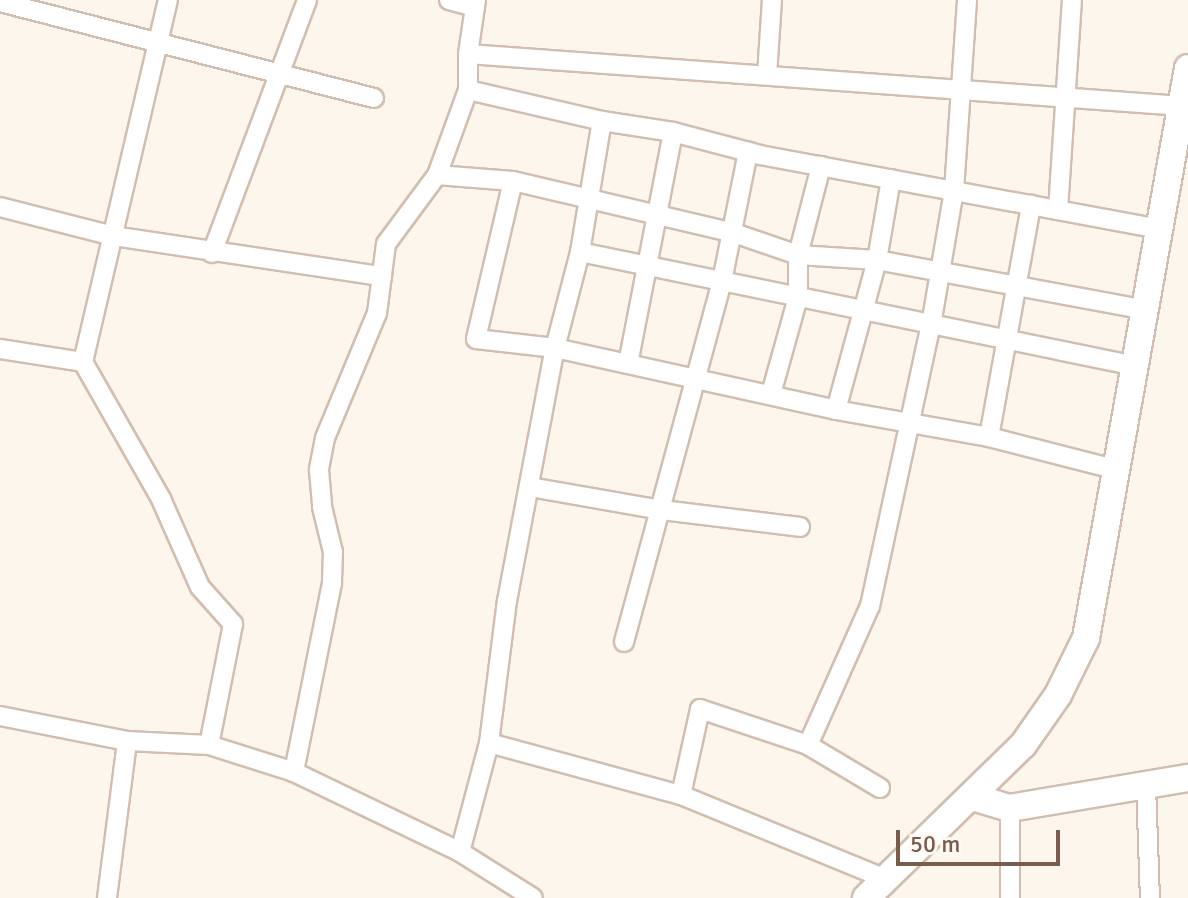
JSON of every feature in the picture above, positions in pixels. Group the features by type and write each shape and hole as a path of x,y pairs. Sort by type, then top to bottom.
{"main road":[{"path":"866,898 973,797 1032,733 1058,695 1086,638 1188,68"},
{"path":"973,797 1010,808 1188,778"}],"street":[{"path":"168,0 83,362 161,499 200,587 233,624 209,745"},
{"path":"212,253 307,0"},
{"path":"294,772 332,583 333,552 322,507 319,470 325,438 377,313 386,244 437,175 468,90 468,54 476,3 449,0"},
{"path":"767,75 772,0"},
{"path":"808,745 870,606 931,325 954,191 967,0"},
{"path":"1058,210 1063,98 1072,0"},
{"path":"0,2 374,98"},
{"path":"468,54 1182,106"},
{"path":"468,90 602,121 673,132 748,152 1160,229"},
{"path":"460,852 489,743 507,601 555,348 580,252 602,121"},
{"path":"628,364 673,132"},
{"path":"624,642 698,378 722,281 748,152"},
{"path":"771,394 798,297 798,255 821,166"},
{"path":"437,175 513,181 731,232 798,255 877,260 1146,310"},
{"path":"836,410 861,309 877,260 891,179"},
{"path":"513,181 476,339 555,348 836,410 989,437 1114,469"},
{"path":"989,437 1031,205"},
{"path":"0,207 113,236 382,276"},
{"path":"580,252 1136,366"},
{"path":"0,349 83,362"},
{"path":"530,487 662,510 800,527"},
{"path":"681,795 700,709 808,745 880,788"},
{"path":"0,716 127,741 209,745 294,772 460,852 533,898"},
{"path":"107,898 127,741"},
{"path":"489,743 681,795 886,879"},
{"path":"1146,785 1150,898"},
{"path":"1010,808 1010,898"}]}
